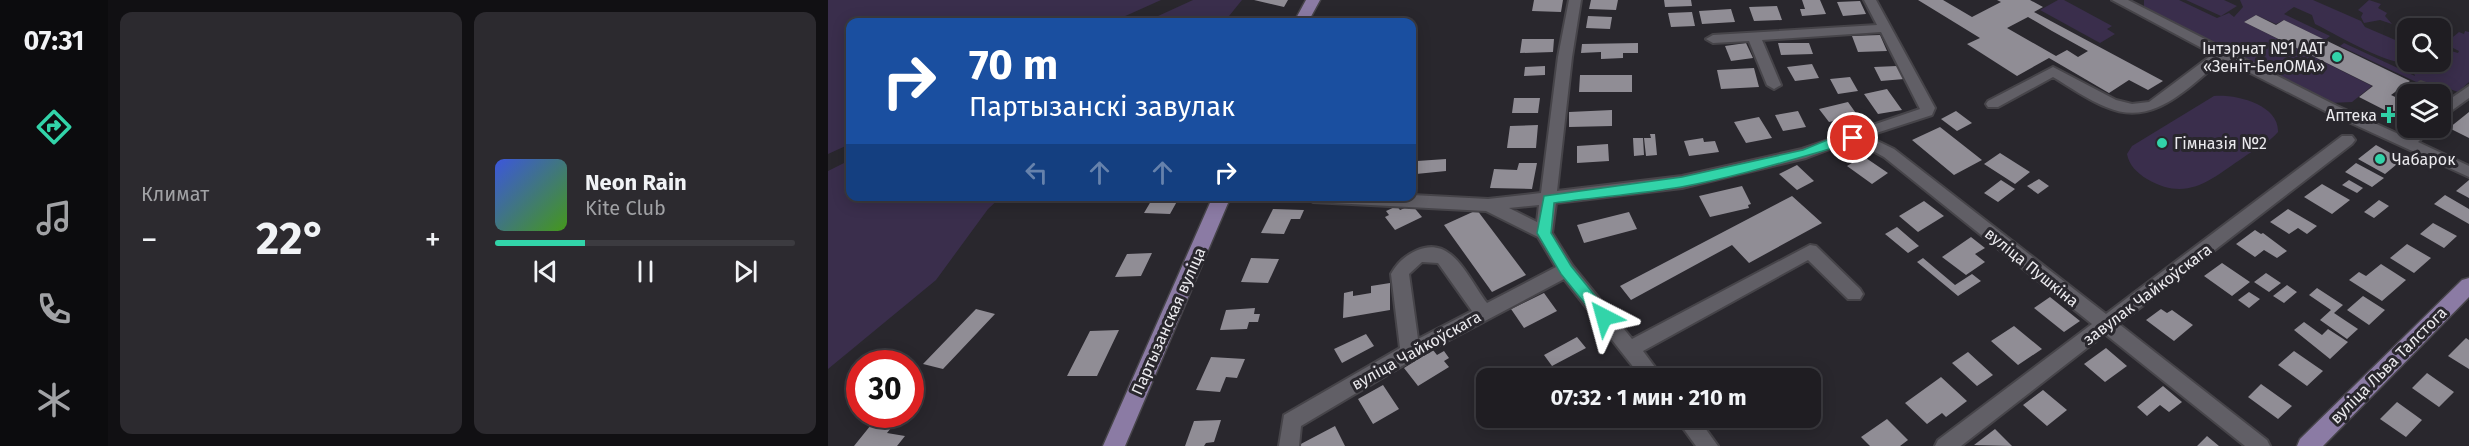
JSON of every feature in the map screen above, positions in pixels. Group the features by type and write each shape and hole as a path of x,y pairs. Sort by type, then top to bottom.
{"main road":[{"path":"1303,18 1313,0"},
{"name":"Партызанская вуліца","path":"1114,446 1220,201"},
{"name":"вуліца Льва Талстога","path":"2308,446 2469,285"}],"street":[{"path":"1544,233 1565,57 1575,0"},
{"path":"1410,201 1488,205 1682,182 1806,153 1927,112 1928,108 1870,0"},
{"path":"2122,1 2332,109 2469,172"},
{"path":"1713,39 1886,28"},
{"path":"1754,36 1774,86"},
{"path":"1993,104 2053,71 2111,104 2132,109 2153,106 2223,53"},
{"path":"2451,105 2469,91"},
{"path":"2451,100 2455,102"},
{"path":"1886,126 1889,153"},
{"path":"2407,143 2413,138"},
{"name":"вуліца Пушкіна","path":"1842,139 1867,141 1889,153 2105,326 2260,446"},
{"name":"завулак Чайкоўскага","path":"1945,446 2347,140"},
{"path":"1488,205 1544,233 1566,270 1645,368"},
{"path":"1630,349 1810,251 1854,294"},
{"path":"1410,352 1400,274 1403,267 1411,260 1423,255 1435,254 1444,258 1484,313"},
{"name":"вуліца Чайкоўскага","path":"1289,446 1291,421 1410,352 1566,270"},
{"path":"1694,428 1708,446"}],"shaded area":[{"path":"828,0 1161,0 1121,18 846,18 846,146 828,154"},
{"path":"1193,0 1242,0 1227,18 1154,18"},
{"path":"2058,0 2064,0 2112,26 2107,29 2115,34 2100,43 2040,10"},
{"path":"2144,0 2179,0 2217,18 2229,13 2234,17 2243,7 2240,0 2313,0 2361,21 2365,27 2397,41 2397,62 2363,49 2315,24 2312,15 2294,7 2284,14 2330,36 2325,40 2284,20 2276,24 2256,15 2244,22 2372,86 2352,102 2330,103 2150,12 2144,6"},
{"path":"2186,0 2224,0 2237,6 2221,16"},
{"path":"2369,0 2381,4 2378,8 2387,13 2385,16 2392,24 2380,20 2364,23 2361,17 2363,13 2358,10"},
{"path":"2465,31 2469,32 2469,82 2458,92 2451,90 2451,84 2420,84 2340,46 2344,43 2397,68 2397,72 2406,72 2415,76 2413,72 2451,72 2451,51 2458,53 2459,51 2451,47 2451,37 2459,32 2464,34"},
{"path":"2214,96 2244,99 2264,108 2276,122 2278,132 2267,142 2210,180 2187,188 2175,189 2162,186 2147,179 2134,168 2127,154 2132,146"},
{"path":"846,162 846,201 997,201 988,209 936,280 851,350 846,350 846,354 828,369 828,171"}],"building":[{"path":"1254,0 1288,0 1284,7"},
{"path":"1534,0 1563,0 1561,12 1532,11"},
{"path":"1591,0 1618,0 1616,10 1589,9"},
{"path":"1664,0 1691,0 1692,6 1665,7"},
{"path":"1802,0 1820,0 1826,14 1802,16 1800,9 1805,9"},
{"path":"1918,0 1943,0 1972,17 2001,2 1997,0 2030,0 2043,7 2034,12 2163,81 2148,90 2129,80 2109,93 2049,58 2017,76 1967,44 1980,38","holes":["2028,17 2088,51 2078,57 2067,50 2056,56 2007,28"]},
{"path":"1860,1 1866,14 1843,16 1837,2"},
{"path":"1777,6 1782,20 1754,21 1749,7"},
{"path":"1731,9 1735,22 1702,24 1699,11"},
{"path":"1692,12 1695,26 1671,27 1668,13"},
{"name":"Інтэрнат №1 ААТ «Зеніт-БелОМА»","path":"2256,15 2276,25 2284,20 2410,81 2406,84 2397,84 2397,91 2391,95 2397,98 2397,116 2359,97 2373,86 2244,22"},
{"path":"1588,16 1612,17 1610,29 1586,28"},
{"path":"1880,35 1887,51 1858,52 1852,36"},
{"path":"1522,39 1554,39 1553,52 1520,53"},
{"path":"1638,43 1638,53 1623,53 1623,58 1601,59 1601,52 1581,53 1582,44"},
{"path":"1746,43 1753,58 1731,61 1725,46"},
{"path":"1778,43 1809,43 1813,54 1781,55"},
{"path":"1812,64 1819,78 1795,81 1787,67"},
{"path":"1545,66 1545,75 1524,76 1525,67"},
{"path":"1897,66 1904,79 1881,81 1874,67"},
{"path":"1754,68 1759,87 1721,89 1717,70"},
{"path":"1580,75 1632,75 1632,92 1579,92"},
{"path":"1850,77 1858,91 1838,94 1830,79"},
{"path":"1887,89 1902,110 1878,114 1864,94"},
{"path":"1514,98 1540,98 1538,113 1512,113"},
{"path":"1848,102 1858,116 1829,122 1819,109"},
{"path":"1612,110 1612,126 1569,127 1569,112"},
{"path":"1798,111 1806,127 1783,131 1775,115"},
{"path":"1956,111 1972,123 1957,131 1941,119"},
{"path":"2469,112 2469,138 2451,129 2451,126"},
{"path":"1759,117 1772,138 1746,143 1734,122"},
{"path":"1538,125 1536,148 1507,148 1510,126"},
{"path":"1940,127 1982,160 1954,175 1912,140"},
{"path":"1650,134 1655,134 1657,155 1646,156 1644,138 1651,138"},
{"path":"1633,138 1643,138 1644,155 1634,156"},
{"path":"1703,138 1704,142 1715,141 1719,152 1689,156 1684,141"},
{"path":"1608,144 1609,161 1577,163 1577,146"},
{"name":"Чабарок","path":"2376,145 2402,160 2385,174 2358,159"},
{"path":"2000,153 2030,172 2015,184 1984,164"},
{"path":"1863,156 1888,173 1872,184 1847,166"},
{"path":"1446,159 1446,171 1416,174 1417,161"},
{"path":"1519,163 1537,163 1532,189 1490,188 1494,169 1517,170"},
{"path":"2356,163 2384,178 2372,187 2345,172"},
{"path":"1797,165 1814,181 1797,190 1779,174"},
{"path":"2039,179 2049,186 2038,194 2027,186"},
{"path":"2001,180 2015,189 1998,202 1984,193"},
{"path":"2349,180 2363,188 2357,193 2342,185"},
{"path":"2469,180 2469,198 2456,191"},
{"path":"2322,184 2350,200 2332,214 2304,197"},
{"path":"1742,186 1751,204 1748,205 1749,208 1710,217 1699,196"},
{"path":"2445,195 2469,209 2469,224 2434,204"},
{"path":"1792,196 1822,223 1749,263 1732,245 1631,300 1620,286"},
{"path":"2379,200 2389,206 2374,218 2364,212"},
{"path":"1151,201 1177,201 1170,214 1144,213"},
{"path":"1924,201 1944,216 1918,232 1899,216"},
{"path":"1412,205 1422,217 1395,230 1385,217 1389,215 1386,211 1397,206 1400,210"},
{"path":"1273,209 1304,210 1300,219 1291,219 1284,234 1261,233"},
{"path":"2288,209 2317,226 2307,234 2298,228 2289,234 2270,222"},
{"path":"1477,210 1526,275 1492,292 1444,225"},
{"path":"1629,212 1637,229 1584,243 1577,225"},
{"path":"2433,223 2457,236 2444,248 2420,234"},
{"path":"1897,227 1919,246 1908,253 1885,234"},
{"path":"2255,230 2263,233 2287,251 2277,258 2264,250 2255,257 2236,244"},
{"path":"1971,237 1985,248 1975,254 1985,262 1966,275 1942,257"},
{"path":"2407,244 2431,258 2414,273 2390,258"},
{"path":"1152,253 1141,276 1115,277 1127,254"},
{"path":"1251,258 1279,259 1268,283 1241,282"},
{"path":"1923,258 1955,285 1972,274 1981,281 1958,296 1917,262"},
{"path":"2222,263 2250,282 2232,296 2204,276"},
{"path":"2381,264 2406,280 2382,301 2349,280 2359,272 2366,276"},
{"path":"2266,273 2281,283 2269,292 2254,282"},
{"path":"1390,283 1390,310 1343,318 1344,293 1353,291 1353,296 1371,293 1371,286"},
{"path":"2287,285 2297,292 2284,303 2273,296"},
{"path":"2317,288 2343,305 2334,313 2358,329 2347,339 2320,320 2331,310 2309,295"},
{"path":"2249,292 2260,299 2249,308 2238,300"},
{"path":"1544,293 1557,311 1524,328 1511,309"},
{"path":"2363,296 2385,310 2369,325 2347,310"},
{"path":"2050,297 2080,321 2064,332 2034,308"},
{"path":"1255,308 1254,314 1260,314 1258,322 1249,322 1247,329 1220,330 1226,310"},
{"path":"976,309 995,314 943,369 924,363"},
{"path":"2161,309 2167,313 2172,310 2193,325 2174,341 2146,320"},
{"path":"2304,322 2322,335 2328,329 2348,342 2330,359 2294,330"},
{"path":"2014,326 2042,349 2018,365 1991,341"},
{"path":"1119,330 1097,376 1067,376 1090,331"},
{"path":"1366,334 1374,346 1342,363 1334,349"},
{"path":"1577,337 1586,348 1552,366 1544,355"},
{"path":"2466,338 2469,340 2469,369 2448,356"},
{"path":"2106,348 2127,366 2105,382 2084,364"},
{"path":"1433,350 1437,355 1444,351 1449,358 1444,361 1449,367 1418,386 1404,368"},
{"path":"2294,351 2323,371 2307,386 2278,365"},
{"path":"1968,352 1993,375 1977,386 1952,363"},
{"path":"1211,357 1245,359 1237,378 1226,377 1220,392 1196,390"},
{"path":"2427,373 2454,392 2439,407 2412,388"},
{"path":"1941,377 1967,401 1946,417 1942,413 1927,424 1905,403"},
{"path":"2261,384 2292,406 2278,419 2248,397"},
{"path":"1383,385 1399,409 1373,424 1358,399"},
{"path":"2163,386 2182,402 2169,412 2160,405 2147,416 2137,407"},
{"path":"2043,390 2067,410 2047,426 2023,405"},
{"path":"2397,402 2422,420 2406,437 2380,419"},
{"path":"1887,419 1908,440 1900,446 1870,446 1861,437"},
{"path":"1221,420 1214,442 1206,443 1204,446 1185,446 1194,421"},
{"path":"1335,426 1345,446 1297,446"},
{"path":"869,428 891,428 887,433 905,436 897,446 854,446"},
{"path":"1995,429 2012,446 1974,445"},
{"path":"2207,436 2219,446 2197,446"}],"place":[{"name":"Інтэрнат №1 ААТ «Зеніт-БелОМА»","path":"2337,57"},
{"name":"Аптека","path":"2389,115"},
{"name":"Гімназія №2","path":"2162,143"},
{"name":"Чабарок","path":"2380,159"}],"route":[{"path":"1604,317 1566,270 1544,233 1548,199 1682,182 1806,153 1842,139 1853,138"}]}
